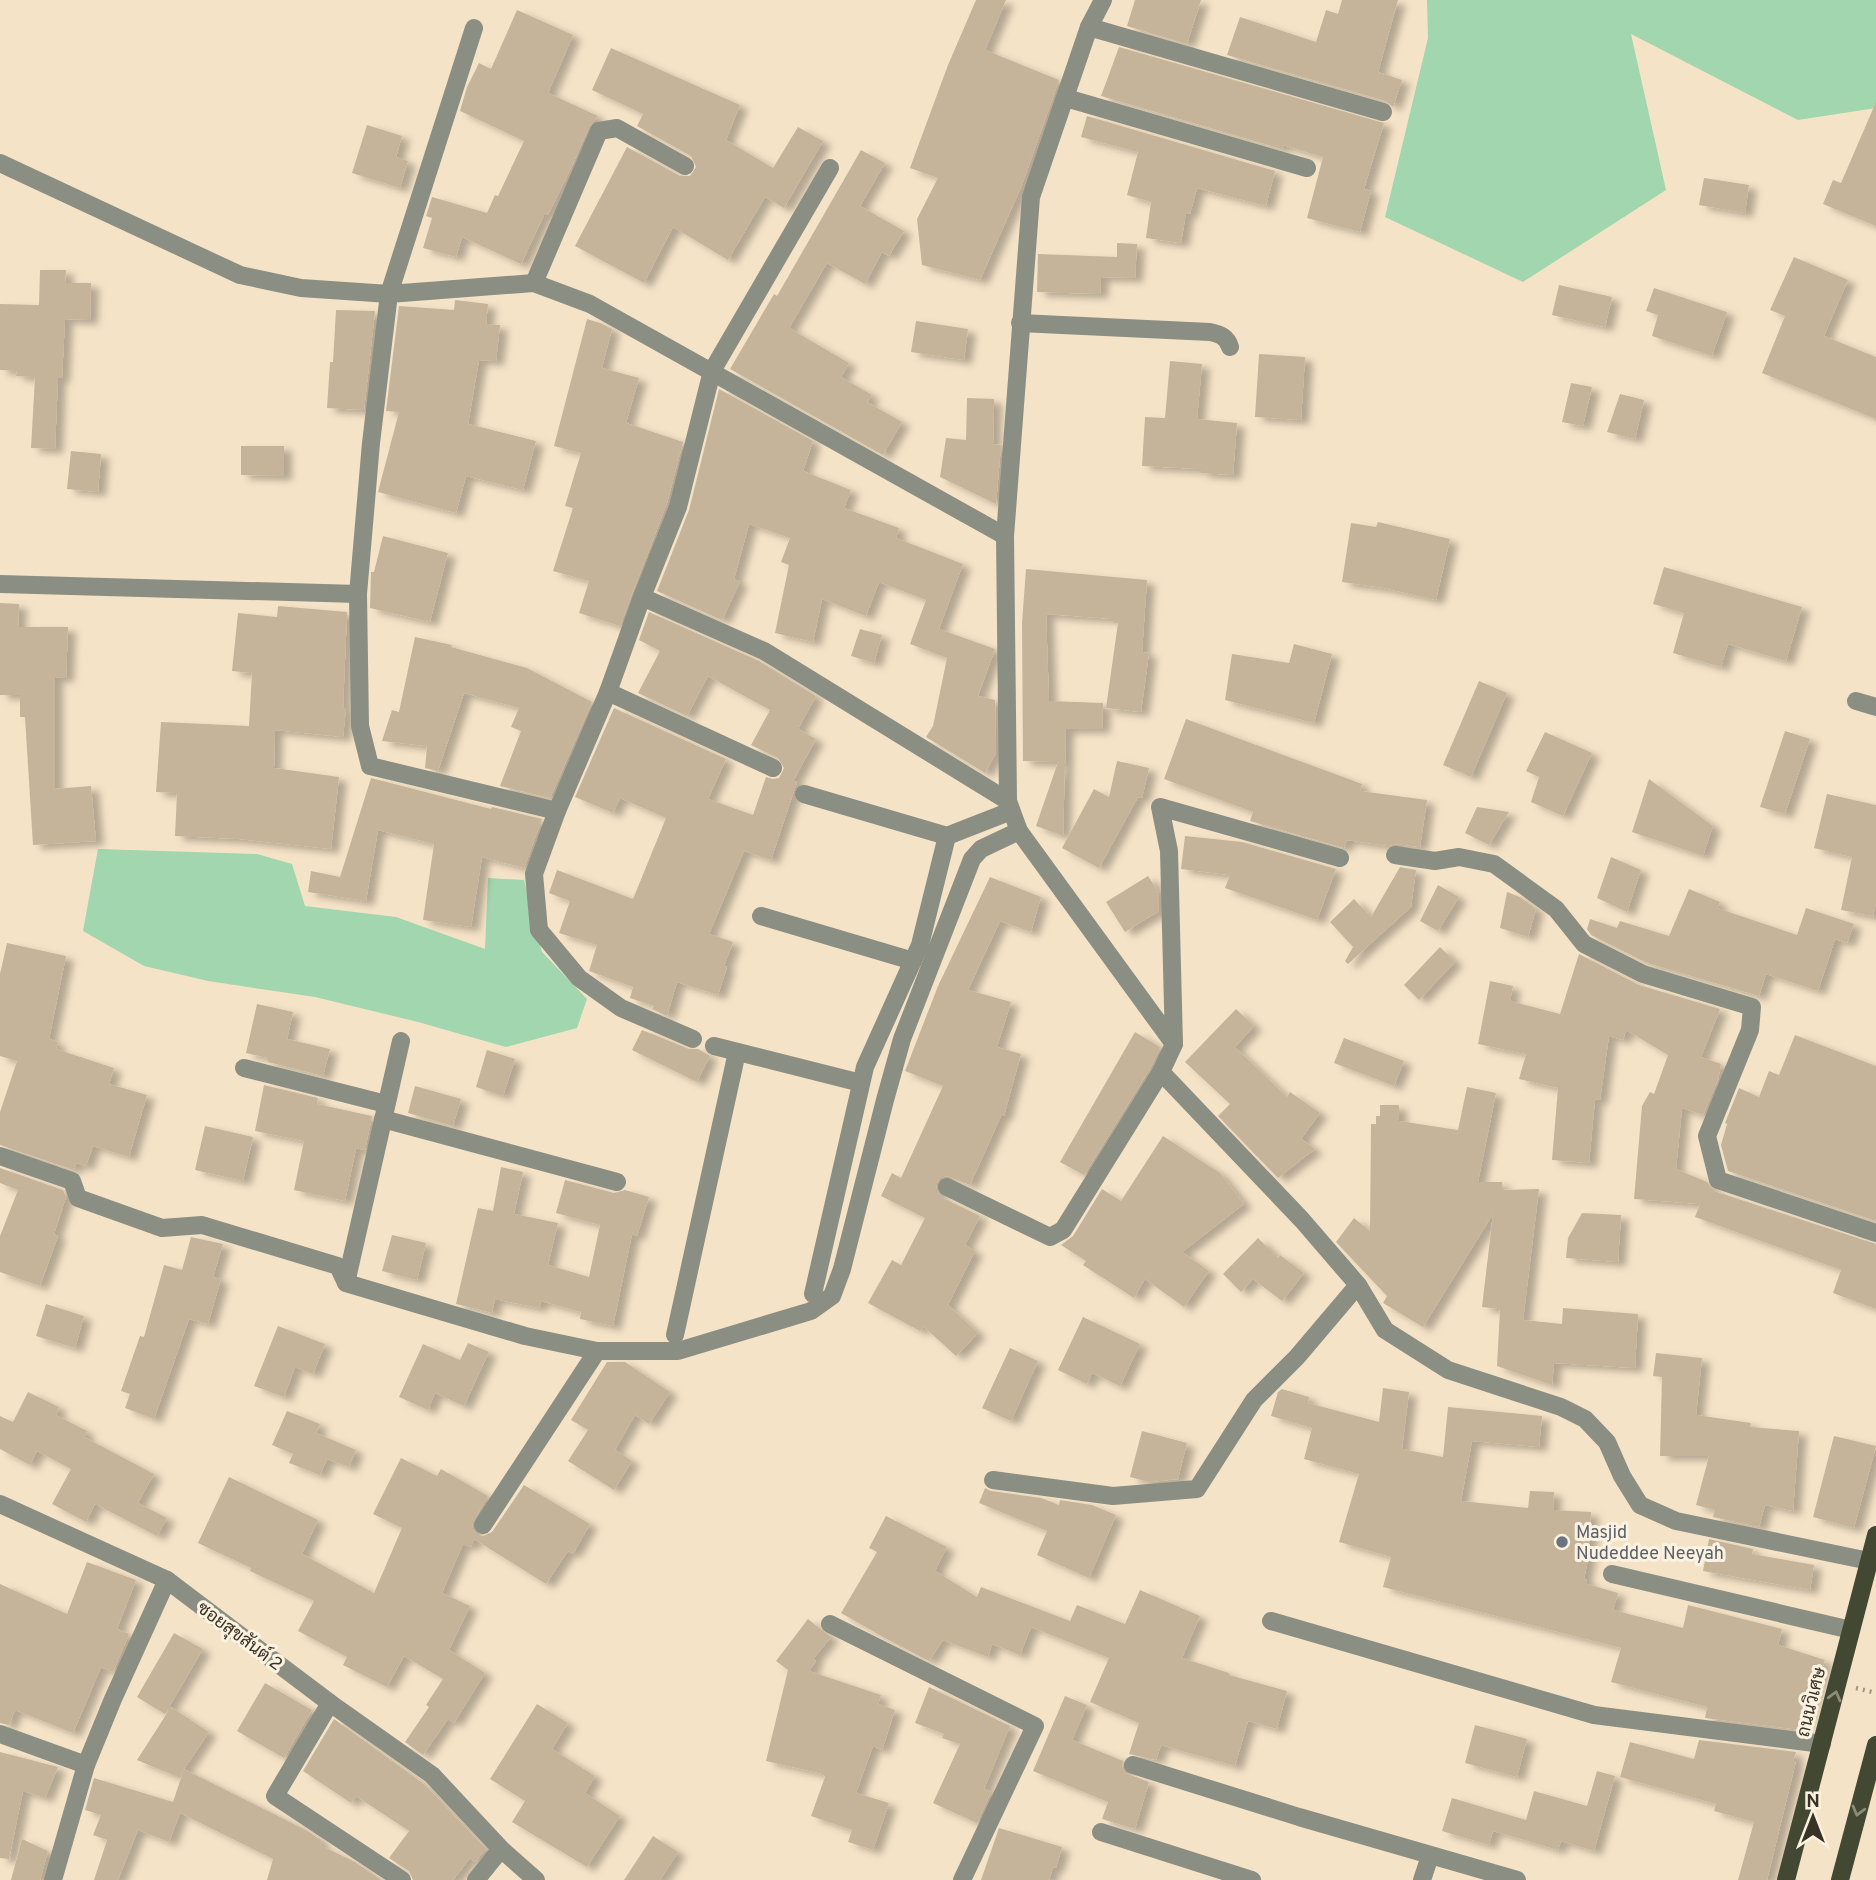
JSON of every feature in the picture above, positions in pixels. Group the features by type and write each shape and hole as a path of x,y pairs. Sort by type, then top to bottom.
{"main road":[{"name":"ถนนวิเศษ","path":"1786,1880 1876,1535"},
{"path":"1840,1880 1876,1745"}],"street":[{"path":"1103,0 1089,27 1031,197 1005,536 1009,806 1019,831 1174,1044"},
{"path":"1089,27 1383,112"},
{"path":"474,28 389,293 371,443 358,594 360,726 370,766 557,811"},
{"path":"1066,97 1307,167"},
{"path":"534,283 599,131 617,128 685,166"},
{"path":"0,163 240,275 302,288 389,293 534,283 590,304 1005,536"},
{"path":"693,1039 621,1008 579,978 539,930 534,874 557,811 608,692 678,507 712,371 830,168"},
{"path":"1020,323 1210,332 1220,334 1230,347"},
{"path":"0,584 358,594"},
{"path":"642,597 764,651 1009,806"},
{"path":"608,692 773,768"},
{"path":"1856,701 1876,707"},
{"path":"804,794 947,836 1009,806"},
{"path":"947,1187 1050,1237 1063,1230 1161,1072 1174,1044 1169,851 1160,807 1339,858"},
{"path":"0,1156 72,1181 78,1198 162,1228 202,1226 338,1266 346,1283 525,1336 597,1351 678,1351 811,1311 832,1296 842,1269 902,1039 972,859 981,849 1019,831"},
{"path":"813,1294 865,1067 920,945 947,836"},
{"path":"1395,855 1435,861 1459,857 1494,864 1556,909 1584,944 1643,974 1752,1007 1750,1030 1707,1136 1718,1180 1876,1233"},
{"path":"761,916 913,961"},
{"path":"346,1283 401,1041"},
{"path":"714,1046 861,1083"},
{"path":"675,1335 737,1052"},
{"path":"244,1068 617,1182"},
{"path":"1161,1072 1302,1220 1358,1285 1385,1330 1448,1370 1561,1406 1585,1419 1607,1442 1622,1476 1640,1505 1676,1521 1869,1561"},
{"path":"993,1480 1114,1496 1197,1489 1254,1400 1297,1357 1358,1285"},
{"path":"483,1525 597,1351"},
{"name":"ซอยสุขสันต์ 2","path":"0,1504 167,1580 330,1703 432,1775 501,1849 536,1880"},
{"path":"1612,1574 1851,1630"},
{"path":"53,1880 86,1765 167,1580"},
{"path":"1271,1621 1594,1715 1822,1744"},
{"path":"830,1624 1035,1726 962,1880"},
{"path":"330,1703 275,1796 401,1880"},
{"path":"0,1734 86,1765"},
{"path":"1133,1765 1517,1880"},
{"path":"1101,1832 1252,1880"},
{"path":"477,1880 501,1849"},
{"path":"1422,1880 1430,1856"}],"green space":[{"path":"1427,0 1876,0 1876,108 1798,120 1631,34 1666,190 1523,282 1385,217 1428,38"},
{"path":"98,849 257,854 292,864 305,906 396,917 485,949 488,878 524,880 542,952 587,999 577,1028 506,1047 315,997 208,981 144,966 83,931"}],"building":[{"path":"976,0 1006,0 985,50 1059,80 1022,185 980,280 922,265 917,219 938,178 910,168 948,65"},
{"path":"1135,0 1201,0 1187,44 1127,26"},
{"path":"1342,0 1398,0 1378,72 1402,80 1393,107 1386,101 1227,55 1240,17 1316,42 1326,10 1338,14"},
{"path":"517,10 573,35 548,93 598,116 589,127 548,215 545,213 521,264 462,237 456,257 423,248 432,218 426,216 432,197 487,213 524,141 460,111 467,87 479,63 491,69"},
{"path":"1119,47 1384,123 1364,189 1371,191 1360,232 1307,218 1323,157 1283,145 1282,149 1101,96"},
{"path":"611,48 740,105 726,140 773,168 798,127 823,141 784,208 765,197 728,260 673,227 644,283 575,246 627,147 680,176 690,176 696,167 691,156 637,126 643,114 592,90"},
{"path":"1876,102 1876,226 1823,204 1833,180 1841,183"},
{"path":"1087,116 1275,171 1266,206 1197,188 1190,214 1186,213 1181,243 1146,238 1151,202 1127,195 1138,152 1081,137"},
{"path":"367,125 402,136 396,157 408,161 400,188 352,173"},
{"path":"861,150 885,163 860,206 904,231 889,256 882,252 865,284 827,263 789,328 849,363 841,377 872,395 867,402 902,422 883,455 730,369 774,294 777,296"},
{"path":"1704,178 1749,185 1745,213 1699,205"},
{"path":"1117,243 1137,244 1135,278 1101,277 1100,294 1037,292 1038,254 1117,257"},
{"path":"1794,257 1848,280 1824,336 1876,357 1876,419 1762,373 1785,316 1770,310"},
{"path":"40,270 66,270 65,283 91,283 90,320 65,319 62,378 58,378 55,449 31,448 35,377 16,376 17,371 0,370 0,304 39,305"},
{"path":"1559,285 1612,297 1605,327 1552,315"},
{"path":"1654,288 1727,312 1712,356 1652,336 1658,315 1646,311"},
{"path":"455,300 488,304 486,324 500,325 496,361 479,360 468,424 536,441 523,490 466,476 456,513 378,492 399,412 386,411 399,306 454,310"},
{"path":"336,310 375,311 364,410 327,408"},
{"path":"587,319 612,329 602,368 639,378 626,423 683,442 667,503 620,626 579,613 589,581 553,571 573,508 565,506 581,453 554,446"},
{"path":"916,321 968,329 964,360 911,352"},
{"path":"1259,354 1305,357 1301,420 1255,417"},
{"path":"1170,361 1202,364 1197,419 1237,423 1233,475 1201,473 1201,469 1142,466 1145,417 1165,418"},
{"path":"1571,383 1592,387 1583,426 1562,422"},
{"path":"719,389 813,441 803,471 851,490 844,508 899,528 896,538 963,564 939,629 995,649 978,696 995,700 996,753 985,773 926,737 933,726 947,658 910,644 926,600 879,582 866,616 822,599 813,642 775,633 789,565 781,562 790,538 749,524 734,579 740,582 722,620 657,591 689,510"},
{"path":"1620,394 1644,400 1635,439 1607,432"},
{"path":"967,398 994,399 993,444 1001,445 996,504 940,477 946,438 966,440"},
{"path":"241,446 284,446 284,476 241,475"},
{"path":"71,451 101,454 98,492 67,489"},
{"path":"1378,522 1450,539 1436,600 1342,582 1351,523 1376,527"},
{"path":"383,536 448,553 430,622 370,608 371,572 374,572"},
{"path":"1664,567 1802,607 1786,661 1728,644 1721,667 1673,653 1684,613 1653,604"},
{"path":"1026,569 1147,580 1142,652 1149,653 1141,712 1106,708 1118,623 1114,623 1114,619 1046,614 1049,701 1103,703 1102,729 1066,729 1063,836 1036,826 1058,762 1023,761 1022,623"},
{"path":"0,603 19,604 18,627 68,627 66,678 55,677 55,789 91,786 96,841 33,845 25,717 20,717 20,695 0,695"},
{"path":"278,606 347,612 343,737 275,730 274,768 339,777 331,849 239,839 175,836 177,793 156,792 161,722 249,726 252,673 232,671 238,613 277,617"},
{"path":"649,612 759,661 816,696 798,729 816,739 793,781 797,782 771,860 744,851 709,934 733,942 724,966 727,967 718,995 677,982 667,1016 652,1009 654,1006 630,998 633,987 589,971 597,945 559,933 570,901 549,893 557,870 633,899 666,818 620,798 613,813 575,797 614,708 726,759 708,799 753,815 766,777 779,778 784,768 778,758 751,745 770,710 708,676 687,716 638,693 660,651 639,640"},
{"path":"860,629 882,635 874,663 851,656"},
{"path":"415,637 452,645 451,647 527,668 592,702 550,798 500,786 521,731 511,727 519,708 464,693 438,771 425,768 427,746 382,741 392,710 399,712"},
{"path":"1294,644 1332,654 1314,723 1225,700 1232,654 1289,663"},
{"path":"1479,681 1507,693 1471,777 1443,765"},
{"path":"1186,719 1362,784 1360,791 1427,800 1420,847 1347,840 1344,848 1250,821 1253,812 1164,779"},
{"path":"1785,731 1810,739 1785,814 1760,807"},
{"path":"1545,732 1592,753 1563,816 1531,802 1539,777 1526,771"},
{"path":"1117,761 1149,768 1142,798 1138,797 1099,868 1062,848 1094,789 1109,797"},
{"path":"371,778 491,809 492,807 542,819 524,868 482,857 471,927 423,920 434,844 378,830 366,901 308,892 311,871 340,877"},
{"path":"1649,779 1713,826 1703,856 1632,832"},
{"path":"1827,794 1876,805 1876,903 1873,916 1841,910 1852,857 1814,848"},
{"path":"1477,807 1509,812 1489,845 1465,833"},
{"path":"1185,836 1242,842 1336,869 1317,920 1225,888 1230,875 1181,869"},
{"path":"1611,857 1641,870 1627,912 1597,898"},
{"path":"1400,867 1416,870 1411,907 1348,964 1345,961 1353,947 1330,922 1354,899 1371,917"},
{"path":"1148,876 1159,893 1159,911 1125,932 1106,902"},
{"path":"990,877 1041,897 1031,932 1000,921 968,990 1011,1002 997,1047 1021,1054 1004,1116 1001,1116 970,1185 947,1176 940,1178 937,1183 936,1188 941,1197 980,1216 965,1245 975,1251 948,1305 978,1333 956,1356 923,1326 920,1331 868,1303 892,1260 901,1265 925,1218 881,1196 892,1173 901,1178 943,1086 905,1071 938,986"},
{"path":"1438,885 1459,897 1438,931 1420,921"},
{"path":"1689,889 1720,902 1717,908 1797,935 1806,908 1854,924 1847,943 1835,939 1818,991 1766,974 1759,996 1647,963 1591,935 1587,929 1590,919 1617,928 1620,921 1669,936"},
{"path":"1507,892 1520,897 1536,909 1528,937 1500,928"},
{"path":"7,943 66,956 49,1039 58,1042 56,1049 114,1068 109,1084 147,1095 129,1157 93,1146 86,1166 76,1163 74,1170 0,1145 0,1112 17,1061 0,1056 0,974"},
{"path":"1440,947 1455,962 1419,1000 1404,985"},
{"path":"1579,954 1639,985 1720,1009 1701,1057 1721,1064 1718,1080 1703,1115 1682,1108 1676,1169 1707,1182 1714,1191 1876,1244 1876,1309 1833,1293 1841,1270 1695,1217 1700,1204 1634,1199 1642,1106 1650,1092 1654,1094 1668,1055 1626,1030 1623,1040 1609,1036 1600,1100 1595,1099 1589,1163 1552,1160 1558,1088 1519,1079 1526,1054 1478,1044 1490,981 1513,986 1510,1001 1560,1014"},
{"path":"257,1004 293,1012 287,1039 330,1049 323,1076 268,1062 268,1058 246,1053"},
{"path":"1236,1009 1254,1026 1235,1047 1287,1097 1290,1092 1320,1113 1301,1139 1315,1149 1278,1178 1218,1116 1230,1104 1185,1062"},
{"path":"642,1030 689,1049 698,1049 710,1056 697,1082 632,1050"},
{"path":"1135,1032 1160,1047 1151,1067 1084,1175 1060,1162"},
{"path":"1795,1035 1876,1066 1876,1221 1728,1171 1721,1145 1727,1124 1725,1123 1739,1088 1759,1097 1769,1071 1779,1075"},
{"path":"1344,1038 1404,1061 1394,1086 1334,1063"},
{"path":"487,1050 515,1059 503,1096 476,1087"},
{"path":"264,1085 318,1098 317,1104 372,1116 365,1150 356,1148 345,1201 294,1190 304,1141 255,1131"},
{"path":"415,1086 461,1099 453,1126 408,1113"},
{"path":"1467,1087 1496,1093 1478,1182 1502,1182 1502,1190 1539,1189 1523,1320 1562,1324 1563,1308 1638,1314 1635,1368 1554,1363 1552,1385 1497,1366 1500,1309 1482,1307 1493,1214 1423,1327 1383,1303 1387,1296 1336,1242 1354,1218 1370,1231 1371,1124 1376,1124 1376,1116 1380,1116 1380,1105 1399,1105 1399,1121 1458,1130"},
{"path":"205,1126 253,1137 243,1181 195,1170"},
{"path":"1163,1136 1220,1173 1244,1204 1182,1252 1209,1271 1184,1307 1145,1279 1134,1298 1083,1265 1086,1261 1061,1245 1073,1236 1102,1189 1121,1201"},
{"path":"501,1167 523,1172 514,1214 558,1223 548,1265 589,1277 600,1225 556,1213 565,1180 614,1193 625,1190 649,1197 637,1236 632,1234 613,1326 580,1319 581,1312 541,1301 539,1308 495,1299 492,1313 456,1304 478,1208 493,1211"},
{"path":"0,1168 63,1190 66,1197 54,1234 58,1236 40,1286 0,1272 0,1236 18,1190 0,1183"},
{"path":"1582,1213 1621,1215 1618,1262 1566,1258 1568,1238"},
{"path":"392,1235 426,1243 417,1280 382,1271"},
{"path":"191,1237 223,1244 213,1277 221,1279 208,1324 189,1319 154,1419 125,1408 130,1394 121,1391 140,1336 144,1337 164,1265 182,1270"},
{"path":"1258,1238 1278,1258 1280,1255 1304,1273 1282,1301 1253,1279 1241,1292 1223,1274"},
{"path":"46,1304 84,1316 75,1348 36,1336"},
{"path":"1083,1317 1140,1344 1120,1386 1092,1373 1087,1384 1058,1370"},
{"path":"278,1326 325,1344 313,1374 295,1367 284,1397 254,1386"},
{"path":"468,1343 489,1352 464,1406 435,1393 428,1410 399,1397 423,1344 460,1360"},
{"path":"1010,1348 1038,1361 1011,1421 982,1408"},
{"path":"1656,1353 1702,1358 1696,1415 1751,1423 1750,1427 1799,1431 1793,1511 1765,1505 1759,1527 1713,1517 1715,1510 1696,1505 1709,1456 1660,1456 1662,1377 1653,1376"},
{"path":"607,1362 625,1362 670,1392 649,1424 635,1415 615,1450 632,1461 614,1490 568,1461 588,1430 571,1420"},
{"path":"1383,1388 1409,1392 1402,1449 1443,1457 1448,1407 1542,1416 1539,1447 1472,1441 1461,1501 1528,1508 1530,1491 1554,1492 1553,1510 1591,1512 1584,1579 1587,1584 1618,1593 1613,1610 1683,1628 1688,1605 1782,1629 1778,1645 1825,1660 1802,1730 1705,1718 1707,1707 1611,1682 1621,1648 1383,1587 1391,1557 1339,1542 1359,1474 1304,1459 1312,1428 1271,1416 1278,1392 1282,1389 1309,1397 1308,1403 1379,1422"},
{"path":"28,1392 59,1407 56,1415 87,1431 84,1437 154,1474 138,1503 167,1518 157,1536 95,1504 86,1522 52,1504 71,1469 37,1451 30,1465 0,1449 0,1416 13,1422"},
{"path":"287,1411 320,1424 316,1433 356,1450 349,1467 327,1459 320,1475 289,1463 293,1454 272,1445"},
{"path":"1142,1431 1187,1443 1178,1479 1149,1482 1130,1477"},
{"path":"1834,1436 1876,1446 1854,1528 1813,1517"},
{"path":"401,1458 437,1476 441,1469 488,1496 472,1524 477,1535 483,1536 492,1532 524,1485 590,1524 573,1554 568,1551 546,1584 474,1539 471,1547 463,1544 442,1593 470,1606 449,1650 485,1673 454,1723 448,1719 423,1755 405,1742 429,1707 426,1705 443,1679 404,1656 387,1687 343,1665 347,1657 298,1631 314,1601 198,1543 229,1477 318,1520 302,1554 374,1593 402,1528 373,1514"},
{"path":"985,1488 1041,1498 1059,1505 1060,1500 1092,1505 1116,1515 1089,1578 1037,1555 1047,1531 979,1503"},
{"path":"886,1516 947,1547 935,1571 977,1597 981,1587 1070,1621 1077,1605 1125,1624 1140,1590 1200,1616 1182,1658 1229,1675 1287,1691 1277,1729 1248,1721 1235,1766 1161,1745 1156,1760 1129,1754 1139,1723 1090,1702 1109,1658 1031,1627 1020,1655 992,1644 988,1657 943,1640 929,1661 885,1638 841,1613 877,1552 869,1548"},
{"path":"1709,1539 1753,1549 1752,1554 1814,1565 1810,1590 1703,1571"},
{"path":"87,1562 136,1580 117,1629 129,1634 113,1672 101,1667 73,1733 15,1710 9,1725 0,1723 0,1584 67,1614"},
{"path":"808,1619 831,1637 813,1659 816,1661 809,1671 881,1695 878,1704 895,1710 882,1750 873,1746 856,1793 889,1803 873,1850 848,1842 852,1830 811,1816 825,1777 823,1774 766,1761 788,1670 776,1661"},
{"path":"174,1633 203,1649 165,1714 137,1697"},
{"path":"265,1683 312,1710 284,1758 237,1731"},
{"path":"929,1687 1010,1726 984,1789 991,1792 977,1823 933,1803 960,1744 942,1738 944,1734 915,1723"},
{"path":"1065,1696 1087,1705 1072,1740 1123,1761 1125,1773 1149,1782 1135,1829 1102,1819 1108,1802 1033,1771"},
{"path":"537,1704 568,1723 552,1749 595,1776 585,1793 620,1816 587,1867 512,1822 525,1801 490,1779"},
{"path":"171,1707 209,1732 180,1775 173,1775 137,1760"},
{"path":"334,1719 424,1784 486,1849 475,1862 470,1858 453,1880 413,1880 409,1871 389,1858 409,1831 356,1796 351,1803 303,1771"},
{"path":"1475,1725 1527,1739 1517,1777 1465,1763"},
{"path":"1699,1740 1796,1752 1767,1880 1738,1880 1754,1822 1714,1811 1716,1804 1620,1777 1630,1742 1694,1759"},
{"path":"0,1752 58,1767 45,1798 23,1791 9,1859 0,1858"},
{"path":"184,1769 306,1830 322,1841 320,1845 355,1862 381,1880 267,1880 273,1859 180,1813 169,1842 138,1830 118,1880 94,1880 107,1840 93,1835 101,1815 85,1810 94,1778 173,1802"},
{"path":"1597,1771 1615,1776 1594,1851 1561,1841 1558,1850 1493,1831 1489,1845 1442,1831 1452,1798 1526,1820 1534,1791 1587,1806"},
{"path":"999,1828 1062,1847 1056,1868 1053,1867 1049,1880 981,1880"},
{"path":"653,1836 678,1852 660,1880 624,1880"},
{"path":"22,1839 48,1851 40,1880 11,1880"}],"place":[{"name":"Masjid Nudeddee Neeyah","path":"1562,1542"}]}
